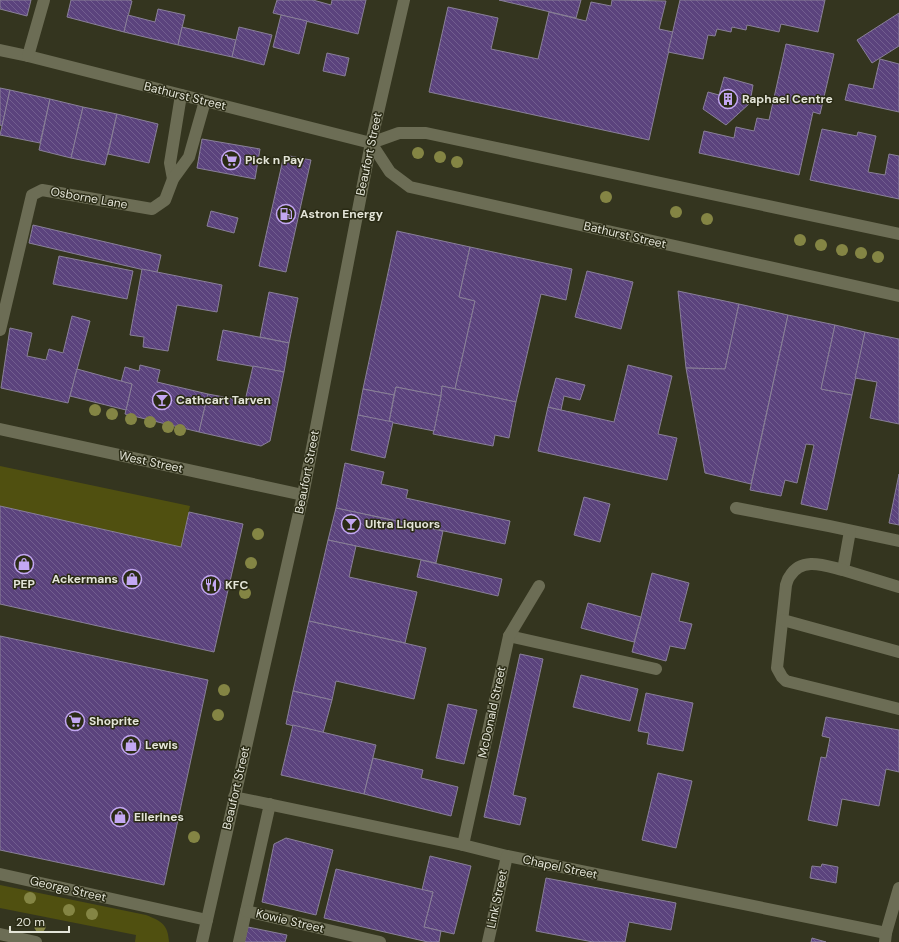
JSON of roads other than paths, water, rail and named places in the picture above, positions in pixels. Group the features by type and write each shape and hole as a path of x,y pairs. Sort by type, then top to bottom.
{"street":[{"path":"28,56 44,0"},
{"name":"Beaufort Street","path":"202,942 303,495 371,142 404,0"},
{"name":"Bathurst Street","path":"0,50 371,142 390,172 410,187 899,296"},
{"name":"Osborne Lane","path":"173,179 170,163 181,95"},
{"name":"Osborne Lane","path":"0,330 3,306 32,195 42,190 152,209 165,200 173,179 189,157 205,101"},
{"path":"371,142 399,133 426,132 899,234"},
{"name":"West Street","path":"0,429 303,495"},
{"path":"736,508 829,526 899,542"},
{"path":"843,570 850,531"},
{"path":"899,587 843,570 812,564 803,565 795,570 790,576 786,585 777,668 786,681 899,709"},
{"name":"McDonald Street","path":"463,845 509,636 539,586"},
{"path":"783,620 899,652"},
{"path":"509,636 656,669"},
{"name":"Chapel Street","path":"234,797 463,845 507,856 885,938"},
{"path":"239,942 270,804"},
{"name":"Link Street","path":"488,942 507,856"},
{"name":"George Street","path":"0,874 207,920"},
{"path":"885,938 899,888"},
{"name":"Kowie Street","path":"246,911 380,942"},
{"path":"0,934 36,942"}],"place":[{"name":"Raphael Centre","path":"728,99"},
{"name":"Pick n Pay","path":"231,160"},
{"name":"Astron Energy","path":"286,214"},
{"name":"Cathcart Tarven","path":"162,400"},
{"name":"Ultra Liquors","path":"351,524"},
{"name":"PEP","path":"24,564"},
{"name":"Ackermans","path":"132,579"},
{"name":"KFC","path":"211,585"},
{"name":"Shoprite","path":"75,721"},
{"name":"Lewis","path":"131,745"},
{"name":"Ellerines","path":"120,817"}]}
